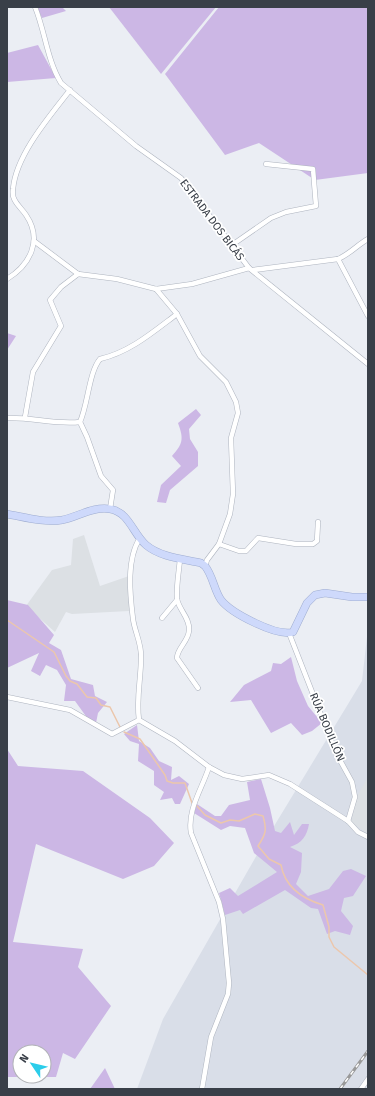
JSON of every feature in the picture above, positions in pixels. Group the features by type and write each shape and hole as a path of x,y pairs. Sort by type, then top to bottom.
{"street":[{"name":"ESTRADA DOS BICÁS","path":"35,7 41,22 55,73 61,83 136,146 181,178 251,269 368,364"},
{"path":"13,200 12,190 20,162 50,115 70,90"},
{"path":"232,245 271,218 286,212 316,206 313,169 266,164"},
{"path":"7,198 13,200 27,216 34,241 33,249 26,262 15,274 7,279"},
{"path":"34,241 78,274 117,279 156,289 192,284 251,269 338,259 368,240"},
{"path":"338,259 368,316"},
{"path":"25,417 33,372 61,326 50,300 60,287 78,274"},
{"path":"156,289 177,314 200,356 226,382 236,402 238,413 231,438 233,494 230,514 219,544 207,560 205,566"},
{"path":"110,509 113,490 101,476 80,422 88,398 94,371 100,359 114,356 125,350 148,336 177,314"},
{"path":"7,418 25,417 66,424 80,422"},
{"path":"7,514 46,521 61,520 97,509 110,509 127,519 146,545 158,553 201,563 205,566 220,599 227,607 271,630 289,633 293,632 307,603 315,595 325,593 352,597 368,596"},
{"path":"219,544 239,551 246,551 258,538 296,544 314,544 317,540 318,522"},
{"path":"139,720 137,704 141,652 140,641 133,620 130,568 135,546 140,538"},
{"path":"180,559 177,600 188,622 190,630 186,640 177,654 177,658 198,688"},
{"path":"162,618 177,600"},
{"name":"RÚA BODILLÓN","path":"289,633 336,753 352,782 355,796 348,821"},
{"path":"7,697 70,710 112,734 139,720"},
{"path":"139,720 175,741 209,767 234,778 269,775 276,777 348,821 358,832 368,837"},
{"path":"202,1089 211,1038 228,994 229,983 223,918 219,902 191,833 190,825 192,811 209,767"},
{"path":"361,1089 368,1079"}],"shaded area":[{"path":"37,7 62,7 66,11 42,18"},
{"path":"109,7 216,7 161,74"},
{"path":"219,7 368,7 368,173 315,180 259,143 225,155 165,74"},
{"path":"38,45 56,78 7,82 7,53"},
{"path":"7,333 16,336 7,350"},
{"path":"196,409 201,415 189,429 190,439 198,452 198,466 170,490 166,503 157,502 161,485 181,466 172,456 180,445 182,437 178,423"},
{"path":"84,535 100,586 129,576 129,611 72,614 66,612 55,632 26,606 52,570 71,565 73,539"},
{"path":"7,600 28,605 54,635 49,643 61,650 71,679 93,685 95,696 107,702 98,713 96,723 88,719 75,701 64,701 66,685 57,670 46,665 40,676 31,671 39,653 7,668"},
{"path":"368,628 368,1089 137,1089 163,1019 262,846 362,681"},
{"path":"291,657 297,681 308,706 322,723 312,731 302,735 291,723 271,733 251,700 230,702 244,685 271,671 273,663 281,664"},
{"path":"137,725 139,741 150,748 159,761 172,767 171,780 179,776 189,784 180,804 175,804 172,798 160,800 164,792 154,785 154,771 138,761 139,744 130,741 124,734"},
{"path":"7,749 18,766 83,771 150,818 174,843 154,866 123,879 36,844 13,942 83,949 78,967 111,1006 75,1059 63,1053 56,1077 52,1077 52,1044 12,1044 12,1077 7,1077"},
{"path":"368,777 368,834 351,822 357,796"},
{"path":"261,779 275,831 281,833 290,822 294,835 302,824 309,824 307,832 301,841 290,847 302,853 301,872 296,884 308,896 329,889 343,871 351,869 366,876 353,896 344,898 341,911 353,926 350,935 335,931 327,934 318,909 311,908 285,890 243,914 240,910 225,915 219,893 230,888 238,896 277,872 254,853 245,828 230,826 221,830 194,813 197,804 215,816 221,816 229,805 250,800 247,782"},
{"path":"105,1068 115,1089 90,1089"}],"waterway":[{"path":"7,620 54,652 70,681 77,684 87,697 96,698 101,705 110,707 121,729"},
{"path":"124,732 140,739 165,775 167,781 173,783 185,783 192,803"},
{"path":"197,806 205,815 221,823 230,820 239,821 255,814 263,816 265,832 258,846 269,859 281,865 286,880 296,891 302,896 323,905 329,927 329,937 334,947 368,975"}],"railway":[{"path":"340,1089 368,1051"}]}
